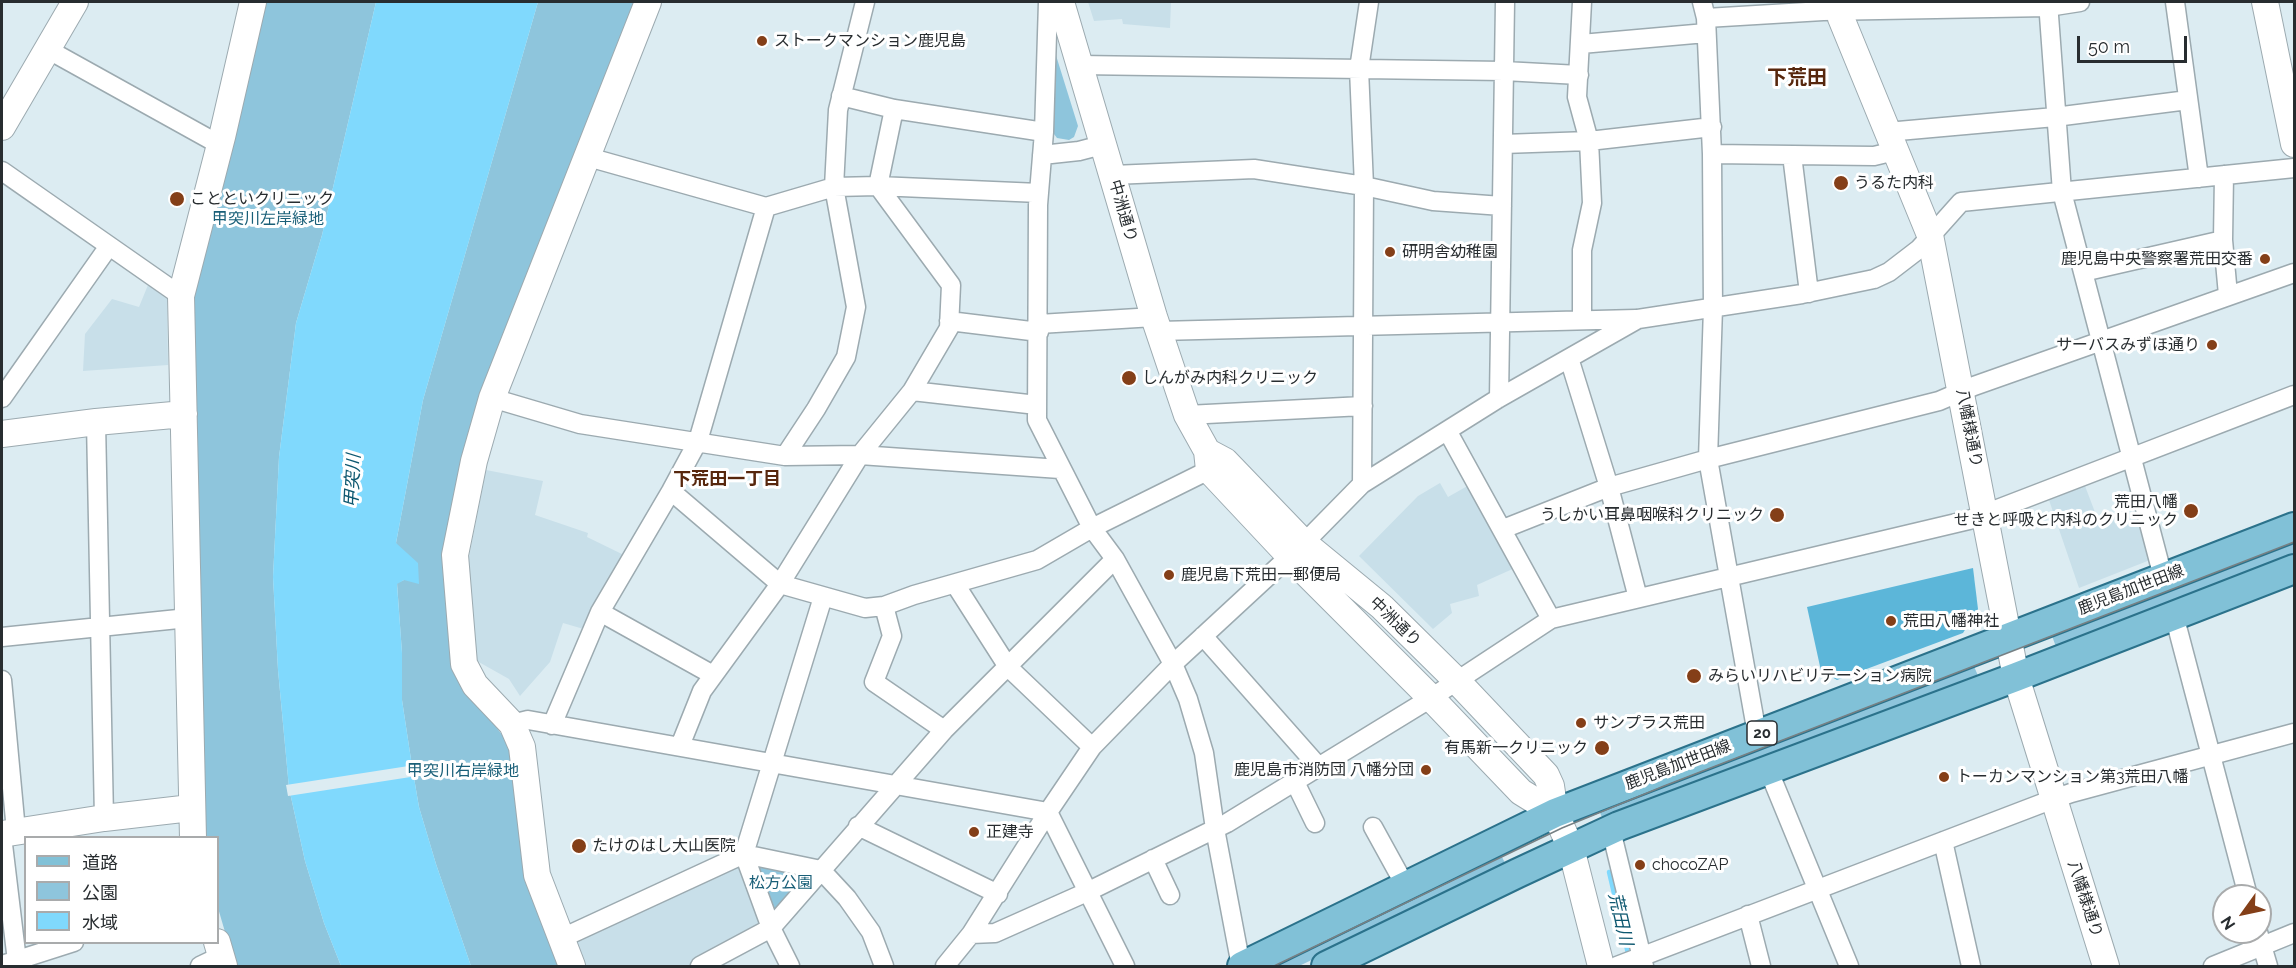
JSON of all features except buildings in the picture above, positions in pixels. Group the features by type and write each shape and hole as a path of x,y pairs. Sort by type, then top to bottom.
{"main road":[{"name":"鹿児島加世田線","path":"1241,966 1555,813 2295,526"},
{"name":"20","path":"1326,966 1611,830 2295,569"}],"street":[{"path":"2,127 75,2"},
{"path":"193,836 181,296 220,145 253,2"},
{"path":"572,966 537,875 522,747 512,724 475,685 464,664 455,555 474,461 492,398 648,2"},
{"path":"784,456 816,409 846,357 856,307 834,188 841,96 865,2"},
{"path":"1048,2 1044,132 1039,192 1037,420 1092,528 1115,559 1173,664 1188,699 1204,753 1215,829 1241,966"},
{"name":"中洲通り","path":"1061,2 1157,324 1187,415 1208,460 1225,461 1362,628 1521,792 1555,813"},
{"path":"1362,484 1364,186 1359,69 1369,2"},
{"path":"1499,398 1505,2"},
{"path":"1582,2 1577,97 1589,141 1592,203 1582,250 1582,320"},
{"path":"1581,44 1705,18 1838,6 2080,2"},
{"path":"2175,2 2199,178"},
{"path":"2265,2 2295,144"},
{"path":"2048,4 2062,192 2130,459 2163,577"},
{"name":"八幡様通り","path":"1838,6 1930,235 2016,677 2106,966"},
{"path":"1705,18 1712,127 1713,308 1708,459 1757,734"},
{"path":"47,49 220,145"},
{"path":"1079,65 1504,71 1579,75"},
{"path":"841,96 894,109 1044,132"},
{"path":"1712,154 1874,156 1891,142 2188,100"},
{"path":"680,746 702,692 780,584 860,455 912,391 949,328 951,285 878,186 894,109"},
{"path":"1503,144 1589,141 1712,127"},
{"path":"1042,155 1079,151 1102,145"},
{"path":"1792,155 1809,293"},
{"path":"588,157 766,207 834,188 878,186 1039,192"},
{"path":"949,321 1039,328 1157,324 1309,328 1638,319 1809,293 1874,279 1889,272 1919,249 1961,202 2295,168"},
{"path":"1113,175 1254,169 1364,186 1433,201 1502,206"},
{"path":"2,171 181,296"},
{"path":"2224,175 2223,240 2228,295"},
{"path":"552,725 600,612 698,441 766,207"},
{"path":"2083,272 2223,240"},
{"path":"2,398 109,246"},
{"path":"1503,530 1609,487 1708,459 1939,401 1961,391 2228,295 2295,273"},
{"path":"945,966 971,934 998,894 1092,747 1173,664 1297,549 1362,484 1499,398 1638,319"},
{"path":"1569,358 1609,487 1638,598"},
{"path":"912,391 1037,405"},
{"path":"971,934 995,933 1087,892 1215,829 1431,698 1551,619 1969,520 2295,395"},
{"path":"492,398 580,424 784,456 860,455 1060,469"},
{"path":"1187,415 1364,406"},
{"path":"2,434 184,414"},
{"path":"96,422 104,818"},
{"path":"1448,432 1551,619"},
{"path":"671,491 780,584 865,608 884,606 1037,560 1208,460"},
{"name":"中洲通り","path":"1297,549 1382,607 1457,681 1546,775 1551,786 1555,813 1627,964"},
{"path":"700,966 771,928 944,730 1115,559"},
{"path":"955,584 1008,667 1092,747"},
{"path":"790,966 771,928 744,854 823,597"},
{"path":"884,606 892,636 874,682 944,730"},
{"path":"1362,628 1382,607"},
{"path":"600,612 713,675"},
{"path":"2174,615 2245,884"},
{"path":"2,637 188,618"},
{"path":"1203,636 1318,766"},
{"path":"2,680 9,963 68,944"},
{"path":"512,724 528,720 1048,813"},
{"path":"1611,830 1627,964 1748,915 2054,799 2295,734"},
{"path":"1768,770 1849,966"},
{"path":"1294,780 1315,823"},
{"path":"6,834 104,818 191,808"},
{"path":"1048,813 1125,966"},
{"path":"858,826 998,894"},
{"path":"1373,827 1406,887"},
{"path":"1943,841 1971,966"},
{"path":"560,939 744,854 821,870 847,898 871,932 884,966"},
{"path":"1152,859 1170,895"},
{"path":"1748,915 1761,966"},
{"path":"2272,937 2295,933"},
{"path":"2213,966 2251,944"},
{"path":"2261,944 2268,966"}],"shaded area":[{"path":"1088,2 1171,2 1170,28 1123,24 1122,19 1094,21"},
{"path":"148,285 167,299 168,365 83,371 85,334 112,299 139,307"},
{"path":"486,470 543,481 535,515 588,533 587,537 626,556 587,630 563,623 550,662 520,696 509,679 477,661 468,562"},
{"path":"1440,483 1448,497 1471,484 1517,567 1477,585 1479,596 1450,604 1452,613 1433,629 1359,556 1418,496"},
{"path":"2085,486 2098,520 2111,515 2116,525 2139,516 2150,560 2079,588 2049,500"},
{"name":"荒田八幡神社","path":"1973,568 1978,609 1963,633 1837,680 1821,671 1807,607"},
{"path":"737,864 743,866 763,921 761,927 691,966 586,966 575,938"}],"green space":[{"name":"甲突川左岸緑地","path":"263,2 376,2 322,235 296,323 279,457 273,577 278,670 289,788 305,861 324,923 341,966 235,966 219,911 219,836 202,836 192,300"},
{"name":"甲突川右岸緑地","path":"538,2 638,2 478,402 454,662 455,675 507,741 512,760 527,882 559,966 471,966 419,807 402,700 402,653 397,583 404,580 396,543 423,400"},
{"path":"1054,49 1078,126 1074,137 1069,140 1057,138 1051,130"},
{"path":"2294,538 2294,555 2056,647 2051,633"},
{"path":"1973,664 1979,678 1604,822 1598,808"},
{"path":"1500,853 1507,867 1299,966 1272,966"},
{"name":"松方公園","path":"761,861 805,871 808,877 773,913 756,866"}],"water":[{"name":"甲突川","path":"376,2 538,2 423,400 396,543 418,563 419,584 404,580 397,584 402,653 402,700 419,807 471,966 341,966 324,923 305,861 289,788 278,670 273,577 279,457 296,323 322,235"}],"pier":[{"path":"415,765 417,776 288,796 286,785"}],"waterway":[{"name":"荒田川","path":"1609,872 1629,958"}],"tram line":[{"path":"1274,966 1562,828 1664,786 2294,542"}],"place":[{"name":"ストークマンション鹿児島","path":"762,41"},
{"name":"うるた内科","path":"1841,183"},
{"name":"ことといクリニック","path":"177,199"},
{"name":"研明舎幼稚園","path":"1390,252"},
{"name":"鹿児島中央警察署荒田交番","path":"2265,259"},
{"name":"サーバスみずほ通り","path":"2212,345"},
{"name":"しんがみ内科クリニック","path":"1129,378"},
{"name":"荒田八幡 せきと呼吸と内科のクリニック","path":"2191,511"},
{"name":"うしかい耳鼻咽喉科クリニック","path":"1777,515"},
{"name":"鹿児島下荒田一郵便局","path":"1169,575"},
{"name":"荒田八幡神社","path":"1891,621"},
{"name":"みらいリハビリテーション病院","path":"1694,676"},
{"name":"サンプラス荒田","path":"1581,723"},
{"name":"有馬新一クリニック","path":"1602,748"},
{"name":"鹿児島市消防団 八幡分団","path":"1426,770"},
{"name":"トーカンマンション第3荒田八幡","path":"1944,777"},
{"name":"正建寺","path":"974,832"},
{"name":"たけのはし大山医院","path":"579,846"},
{"name":"chocoZAP","path":"1640,865"}],"district":[{"name":"下荒田","path":"1797,78"},
{"name":"下荒田一丁目","path":"727,480"}]}
